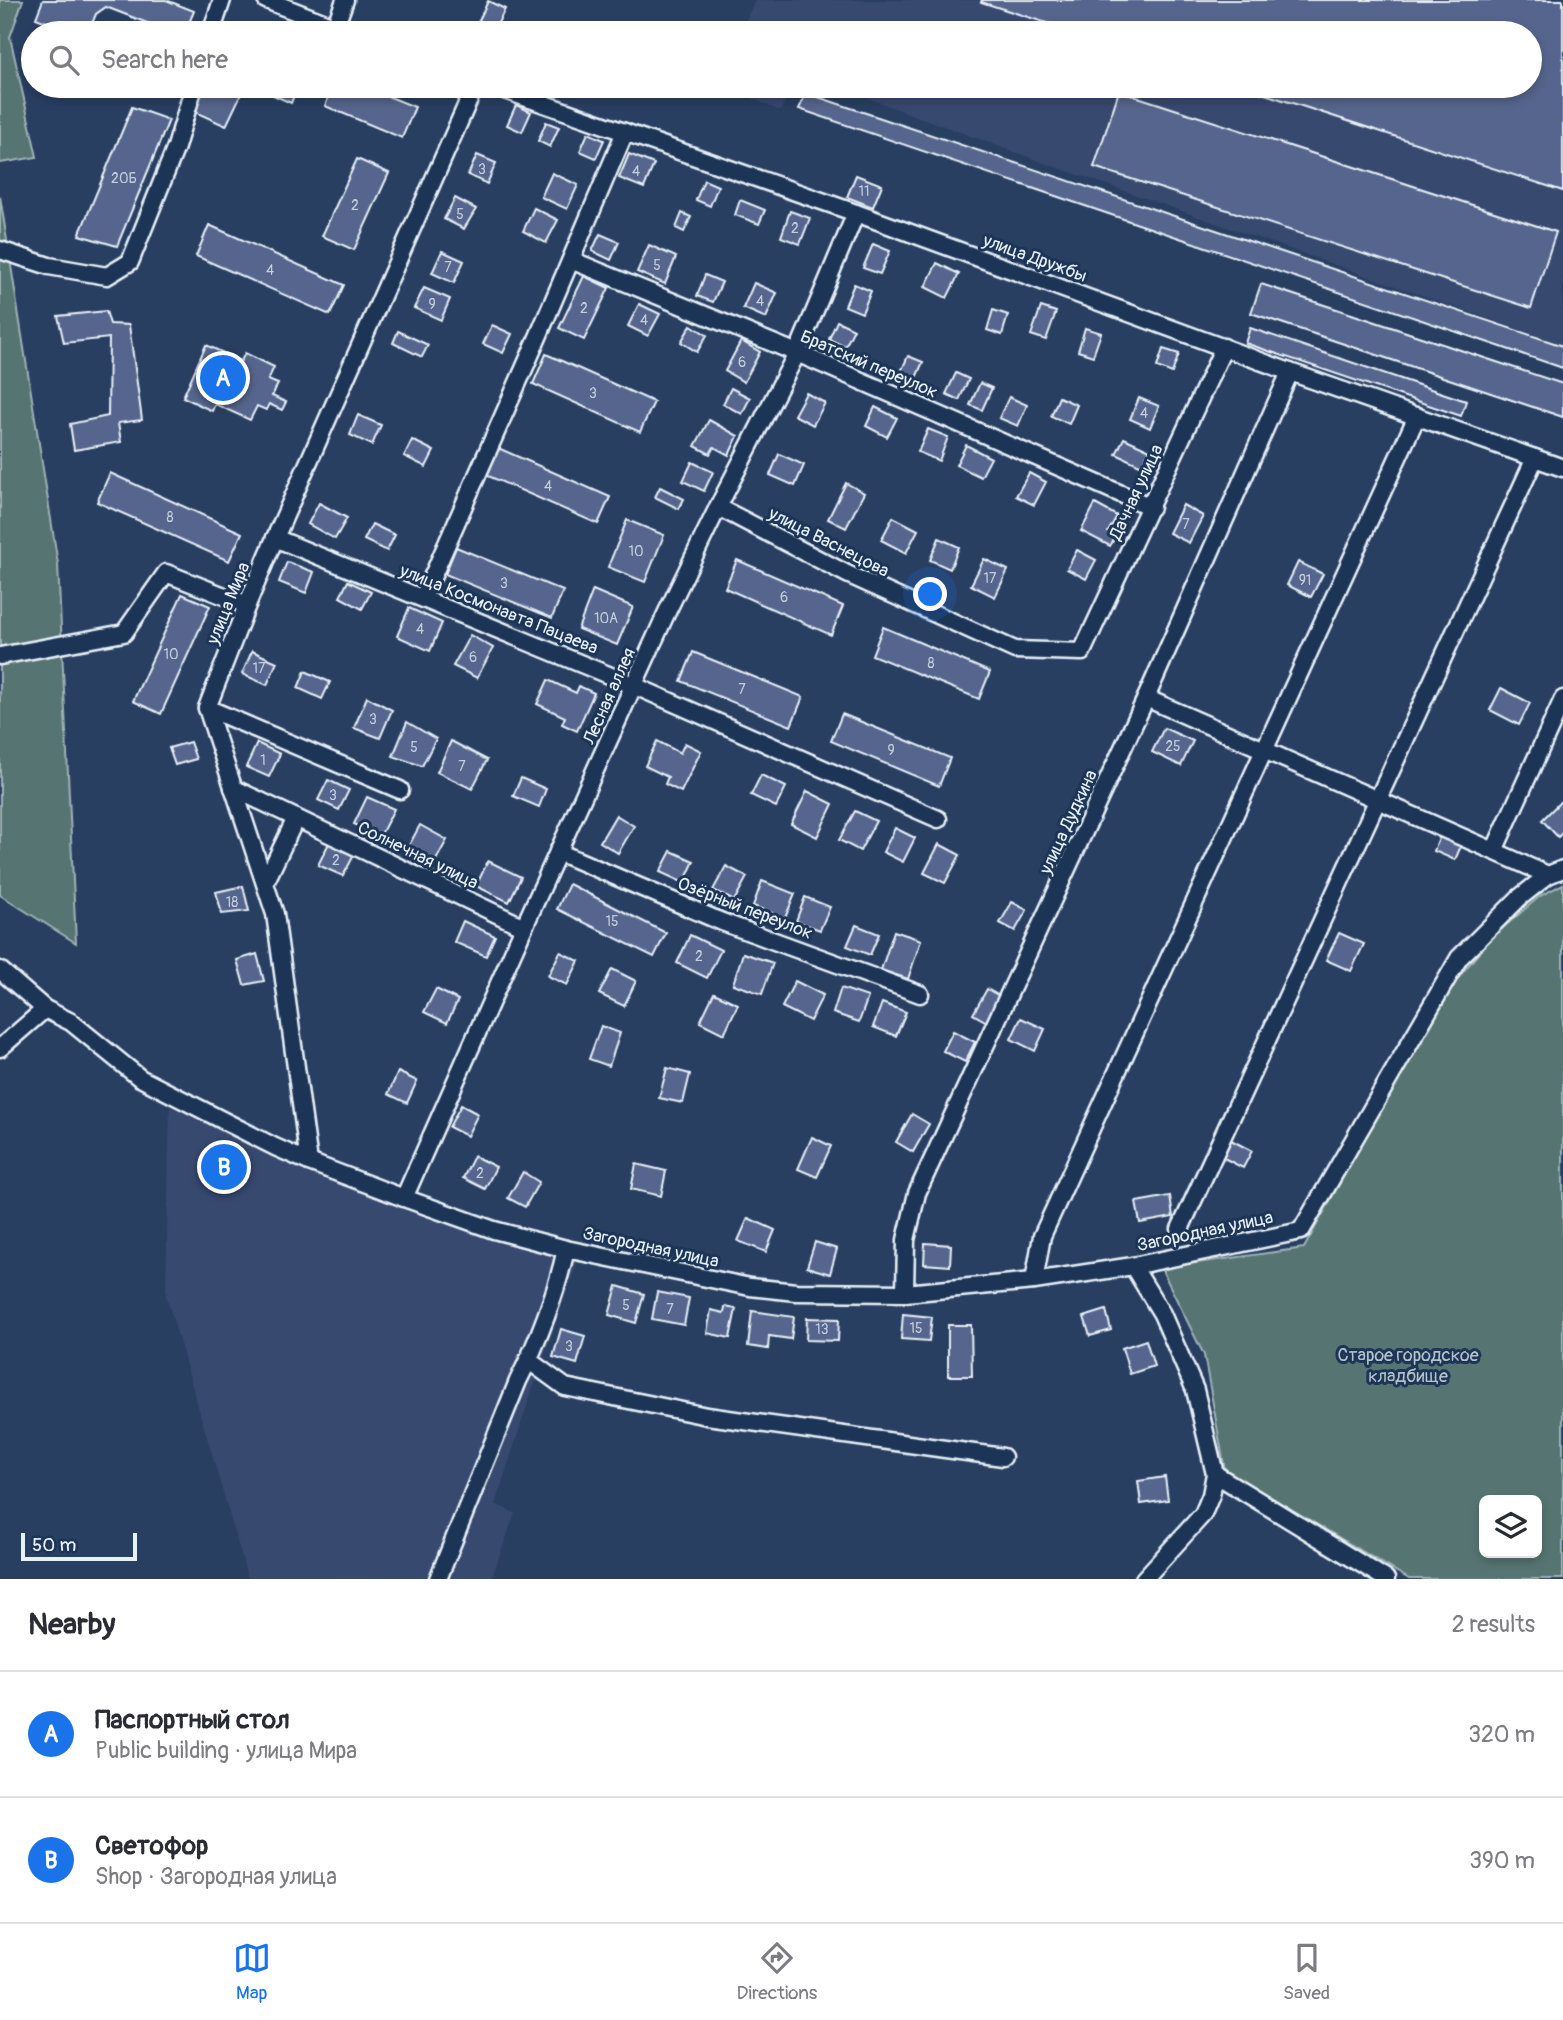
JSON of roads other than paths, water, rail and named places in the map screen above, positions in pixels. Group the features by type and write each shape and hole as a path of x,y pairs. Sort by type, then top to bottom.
{"street":[{"path":"215,21 222,0"},
{"path":"266,0 320,21"},
{"path":"337,21 345,0"},
{"path":"0,250 49,266 107,276 130,262 176,147 190,98"},
{"name":"улица Мира","path":"207,708 275,538 470,98"},
{"name":"улица Дружбы","path":"527,98 856,213 1290,372 1563,468"},
{"path":"423,598 625,132"},
{"name":"Лесная аллея","path":"404,1198 666,614 797,353 856,213"},
{"name":"Братский переулок","path":"571,260 797,353 1151,507"},
{"name":"Дачная улица","path":"1082,652 1224,347"},
{"name":"улица Дудкина","path":"905,1293 906,1240 917,1193 1146,698 1290,372"},
{"path":"1034,1281 1042,1236 1418,416"},
{"path":"1180,1229 1535,458"},
{"name":"улица Васнецова","path":"718,507 847,574 1015,650 1082,652"},
{"name":"улица Космонавта Пацаева","path":"275,538 635,686 938,819"},
{"path":"0,656 124,633 166,573 247,605"},
{"path":"1146,698 1494,851 1556,872"},
{"path":"1494,851 1563,699"},
{"path":"207,708 275,914 309,1162"},
{"path":"207,708 400,790"},
{"name":"Солнечная улица","path":"233,788 524,927"},
{"path":"265,883 296,818"},
{"name":"Озёрный переулок","path":"558,852 722,922 920,994"},
{"name":"Загородная улица","path":"0,970 45,1009 71,1022 140,1078 275,1147 404,1198 494,1230 566,1249 750,1287 796,1292 905,1293 1034,1281 1133,1266 1301,1231 1459,958 1519,898 1556,872"},
{"path":"0,1048 45,1009"},
{"path":"438,1579 528,1360 561,1272 566,1249"},
{"path":"1133,1266 1162,1314 1195,1390 1215,1474 1211,1495 1203,1514 1144,1579"},
{"path":"528,1360 565,1387 694,1413 1003,1457"},
{"path":"1215,1474 1386,1579"}],"place":[{"name":"Паспортный стол","path":"223,378"},
{"name":"Светофор","path":"224,1167"}],"park label":[{"name":"Старое городское кладбище","path":"1408,1365"}]}
